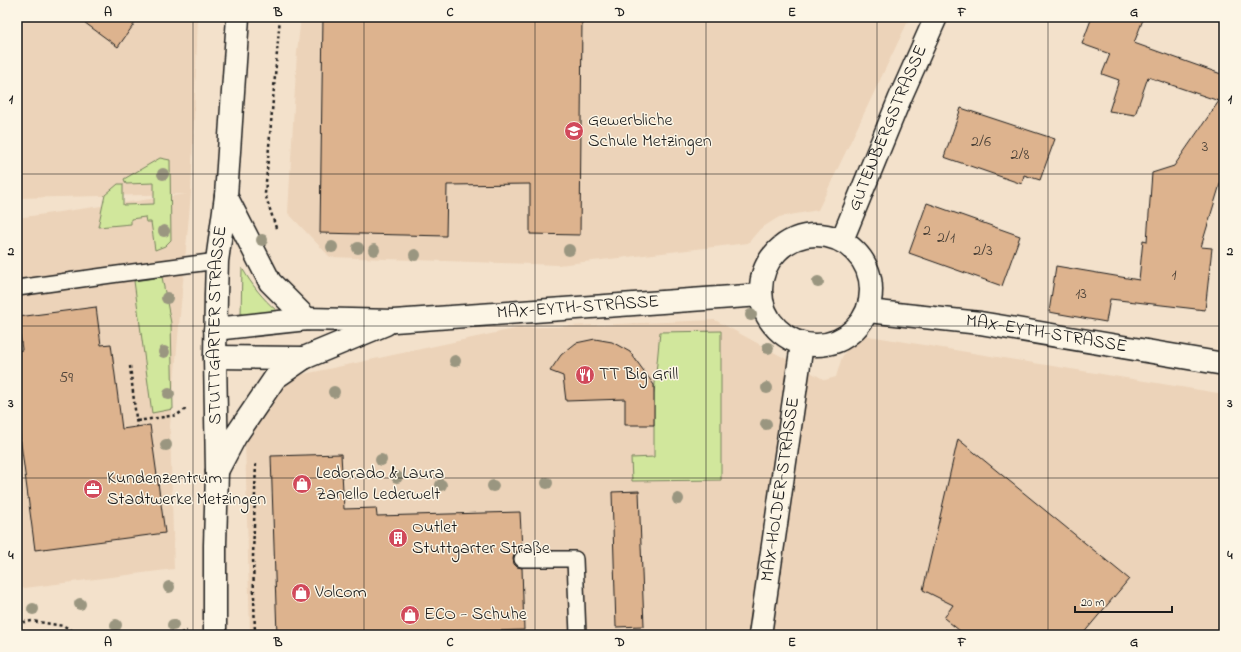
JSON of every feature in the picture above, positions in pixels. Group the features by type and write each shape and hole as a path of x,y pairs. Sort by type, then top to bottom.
{"street":[{"name":"STUTTGARTER STRASSE","path":"215,635 217,471 215,329 217,261 226,196 238,17"},
{"name":"GUTENBERGSTRASSE","path":"842,240 900,98 936,17"},
{"path":"226,196 270,282 307,319"},
{"path":"822,234 842,240 859,254 869,272 872,288 868,311 852,332 830,344 802,344 784,335 771,322 762,302 762,276 769,260 782,245 803,235 822,234"},
{"name":"MAX-EYTH-STRASSE","path":"215,329 307,319 394,320 761,294"},
{"name":"MAX-EYTH-STRASSE","path":"868,311 980,323 1224,364"},
{"name":"MAX-EYTH-STRASSE","path":"217,471 235,437 275,378 304,358 394,320"},
{"name":"MAX-HOLDER-STRASSE","path":"760,635 802,344"},
{"name":"MAX-EYTH-STRASSE","path":"215,357 304,358"}],"lane":[{"path":"17,288 217,261"},
{"path":"522,559 575,559 578,635"}],"path":[{"path":"277,231 265,194 280,17"},
{"path":"130,366 137,427"},
{"path":"256,456 253,557 256,635"},
{"path":"17,623 32,621 64,626 80,635"}],"shaded area":[{"path":"17,17 198,17 191,193 170,426 174,569 17,589 17,218 186,194 17,198"},
{"name":"Gewerbliche Schule Metzingen","path":"301,17 910,17 818,210 779,217 760,229 748,243 558,265 330,257 288,213 297,52"},
{"path":"715,320 825,380 836,377 842,357 851,343 863,335 1224,394 1224,635 250,635 245,438 286,378 519,328"}],"green space":[{"path":"160,158 170,160 171,240 165,246 155,250 151,222 146,222 145,217 131,219 131,224 98,227 105,195 118,184 123,184 123,205 154,204 154,183 126,184 124,179"},
{"path":"242,268 258,291 277,311 241,316"},
{"path":"162,277 171,323 173,409 152,413 134,281"},
{"path":"721,331 721,480 632,481 631,458 654,457 654,394 660,332"}],"building":[{"path":"77,17 139,17 118,47"},
{"path":"323,17 582,17 580,235 530,234 530,184 447,185 446,236 320,233"},
{"path":"1092,17 1144,17 1134,43 1224,75 1224,171 1201,247 1212,248 1205,310 1110,299 1106,322 1049,312 1056,266 1139,280 1143,240 1147,241 1152,173 1174,166 1219,101 1148,77 1135,115 1109,111 1119,80 1102,74 1110,54 1082,44"},
{"path":"961,108 1055,139 1040,180 1024,175 1022,184 944,157"},
{"path":"927,203 1020,236 1002,286 909,253"},
{"path":"96,307 101,345 111,344 122,429 150,425 165,533 35,550 17,413 17,351 22,350 18,317"},
{"path":"595,339 612,342 630,352 654,385 654,425 625,425 625,399 566,401 563,376 550,371 561,355 576,343"},
{"path":"958,439 1129,579 1082,635 965,635 944,618 953,605 923,590"},
{"name":"Outlet Stuttgarter Straße","path":"341,454 344,509 376,508 377,516 520,512 522,550 517,551 514,554 513,559 514,564 517,567 522,568 524,630 428,633 429,635 277,635 271,456"},
{"path":"639,491 644,626 616,627 612,492"}],"place":[{"name":"Gewerbliche Schule Metzingen","path":"574,131"},
{"name":"TT Big Grill","path":"585,375"},
{"name":"Ledorado & Laura Zanello Lederwelt","path":"302,484"},
{"name":"Kundenzentrum Stadtwerke Metzingen","path":"93,489"},
{"name":"Outlet Stuttgarter Straße","path":"398,538"},
{"name":"Volcom","path":"301,593"},
{"name":"ECO - Schuhe","path":"410,615"}]}
